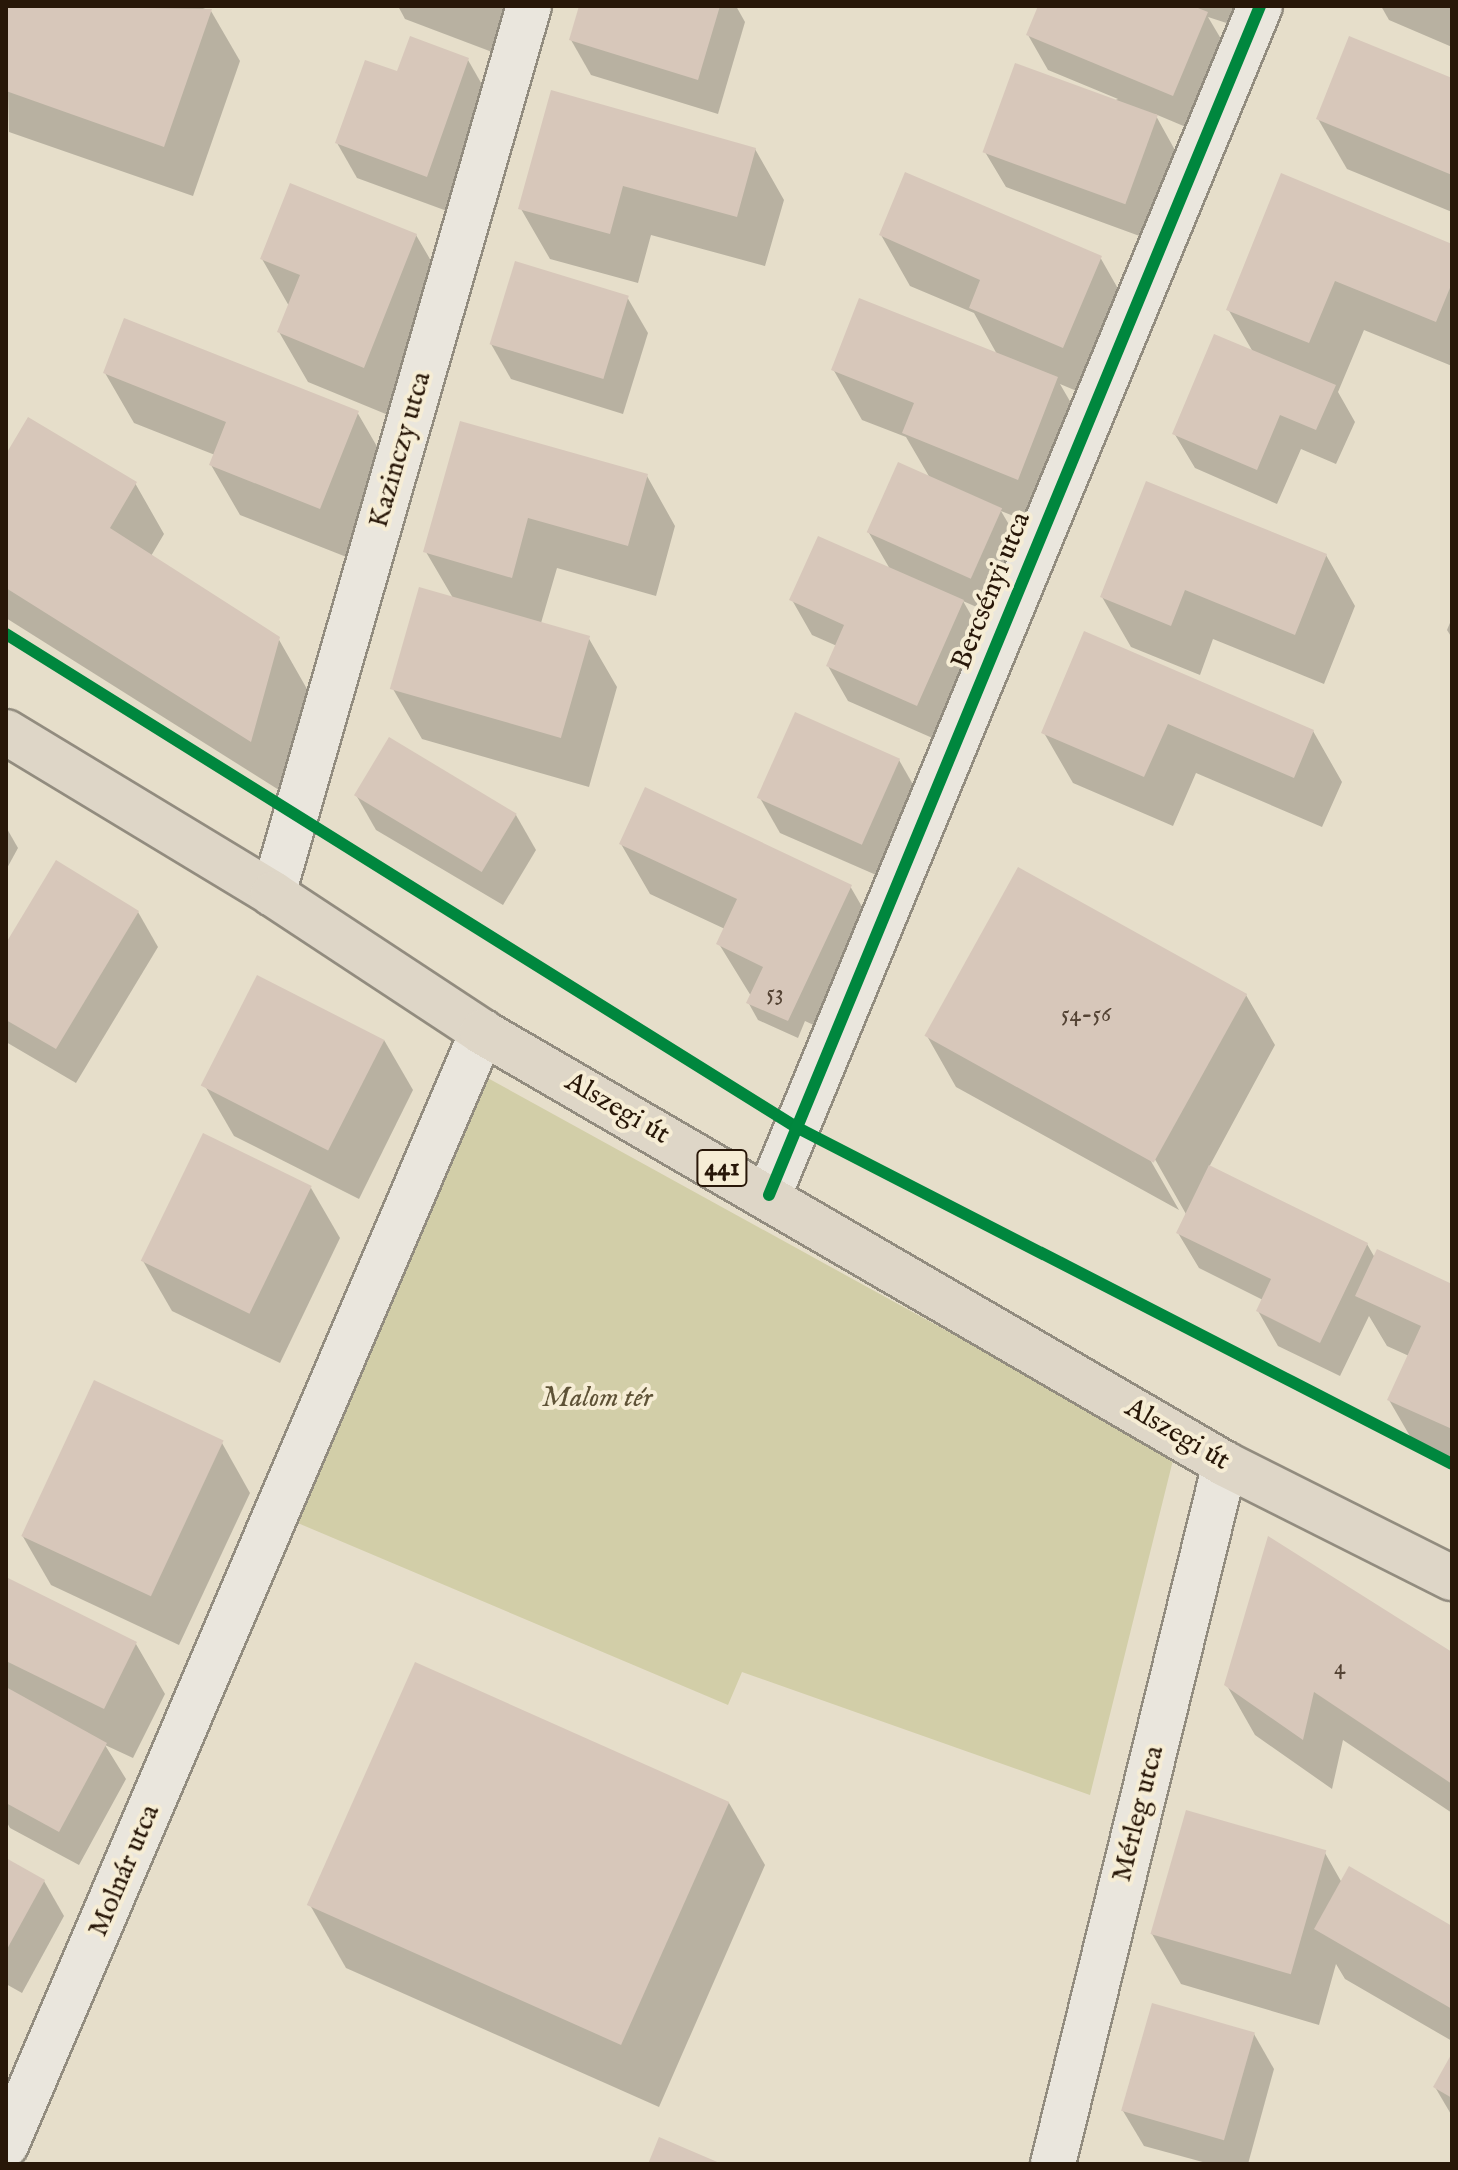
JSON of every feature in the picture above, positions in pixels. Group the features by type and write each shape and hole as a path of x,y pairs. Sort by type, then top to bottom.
{"main road":[{"name":"Alszegi út","path":"6,732 273,894 482,1032 769,1195 1225,1464 1452,1578"}],"street":[{"name":"Kazinczy utca","path":"273,894 529,6"},
{"name":"Bercsényi utca","path":"769,1195 1260,6"},
{"name":"Molnár utca","path":"6,2145 244,1597 482,1032"},
{"name":"Mérleg utca","path":"1053,2164 1225,1464"}],"green space":[{"name":"Malom tér","path":"484,1076 1174,1456 1090,1795 742,1672 728,1705 293,1521"}],"building":[{"path":"6,6 212,9 164,147 6,91"},
{"path":"579,6 720,6 698,80 569,40"},
{"path":"1038,6 1193,6 1208,12 1173,96 1026,35"},
{"path":"410,36 469,58 427,177 335,143 365,60 397,71"},
{"path":"1349,36 1452,78 1452,175 1316,119"},
{"path":"1015,63 1158,115 1125,204 983,152"},
{"path":"551,90 756,148 737,217 623,186 610,234 518,209"},
{"path":"905,172 1102,256 1063,348 969,308 980,280 879,235"},
{"path":"1281,173 1452,244 1452,283 1436,322 1335,281 1309,343 1226,310"},
{"path":"290,183 417,234 364,368 277,332 300,275 260,259"},
{"path":"515,261 629,296 603,379 490,344"},
{"path":"859,298 1058,377 1018,480 902,433 914,403 831,370"},
{"path":"124,318 359,411 320,509 209,465 226,422 103,373"},
{"path":"1214,334 1336,385 1316,430 1280,415 1257,470 1172,434"},
{"path":"28,417 137,482 110,528 280,637 251,742 6,588 6,454"},
{"path":"460,421 648,474 628,546 528,518 512,578 423,552"},
{"path":"898,462 1002,508 971,579 867,532"},
{"path":"1146,481 1327,554 1295,635 1185,590 1171,626 1100,597"},
{"path":"818,536 964,600 917,706 826,666 844,625 789,600"},
{"path":"419,587 590,636 561,738 390,689"},
{"path":"1084,631 1314,730 1294,778 1168,724 1144,777 1041,733"},
{"path":"795,712 900,759 862,845 757,798"},
{"path":"389,737 517,814 482,872 354,795"},
{"path":"645,787 852,885 788,1021 746,1003 763,967 716,944 737,899 619,844"},
{"path":"56,860 139,911 56,1049 6,1020 6,943"},
{"path":"1018,867 1247,994 1154,1163 924,1036"},
{"path":"257,975 384,1040 328,1150 201,1085"},
{"path":"203,1133 312,1186 250,1314 141,1261"},
{"path":"1209,1165 1368,1243 1320,1343 1256,1311 1271,1279 1176,1233"},
{"path":"1377,1249 1452,1284 1452,1429 1387,1400 1421,1326 1355,1296"},
{"path":"94,1380 224,1440 151,1596 21,1536"},
{"path":"1268,1536 1452,1652 1452,1784 1314,1692 1303,1740 1224,1685"},
{"path":"6,1577 137,1642 104,1709 6,1661"},
{"path":"415,1662 729,1802 621,2045 307,1905"},
{"path":"6,1687 107,1743 59,1832 6,1803"},
{"path":"1186,1810 1326,1850 1291,1974 1150,1934"},
{"path":"6,1858 45,1880 6,1951"},
{"path":"1349,1866 1452,1926 1452,2009 1314,1929"},
{"path":"1152,2003 1255,2032 1224,2140 1121,2111"},
{"path":"1452,2053 1452,2098 1433,2087"},
{"path":"659,2137 722,2164 648,2164"}],"cycle path":[{"path":"769,1195 1260,6"},
{"path":"6,634 796,1127 1452,1464"}]}
